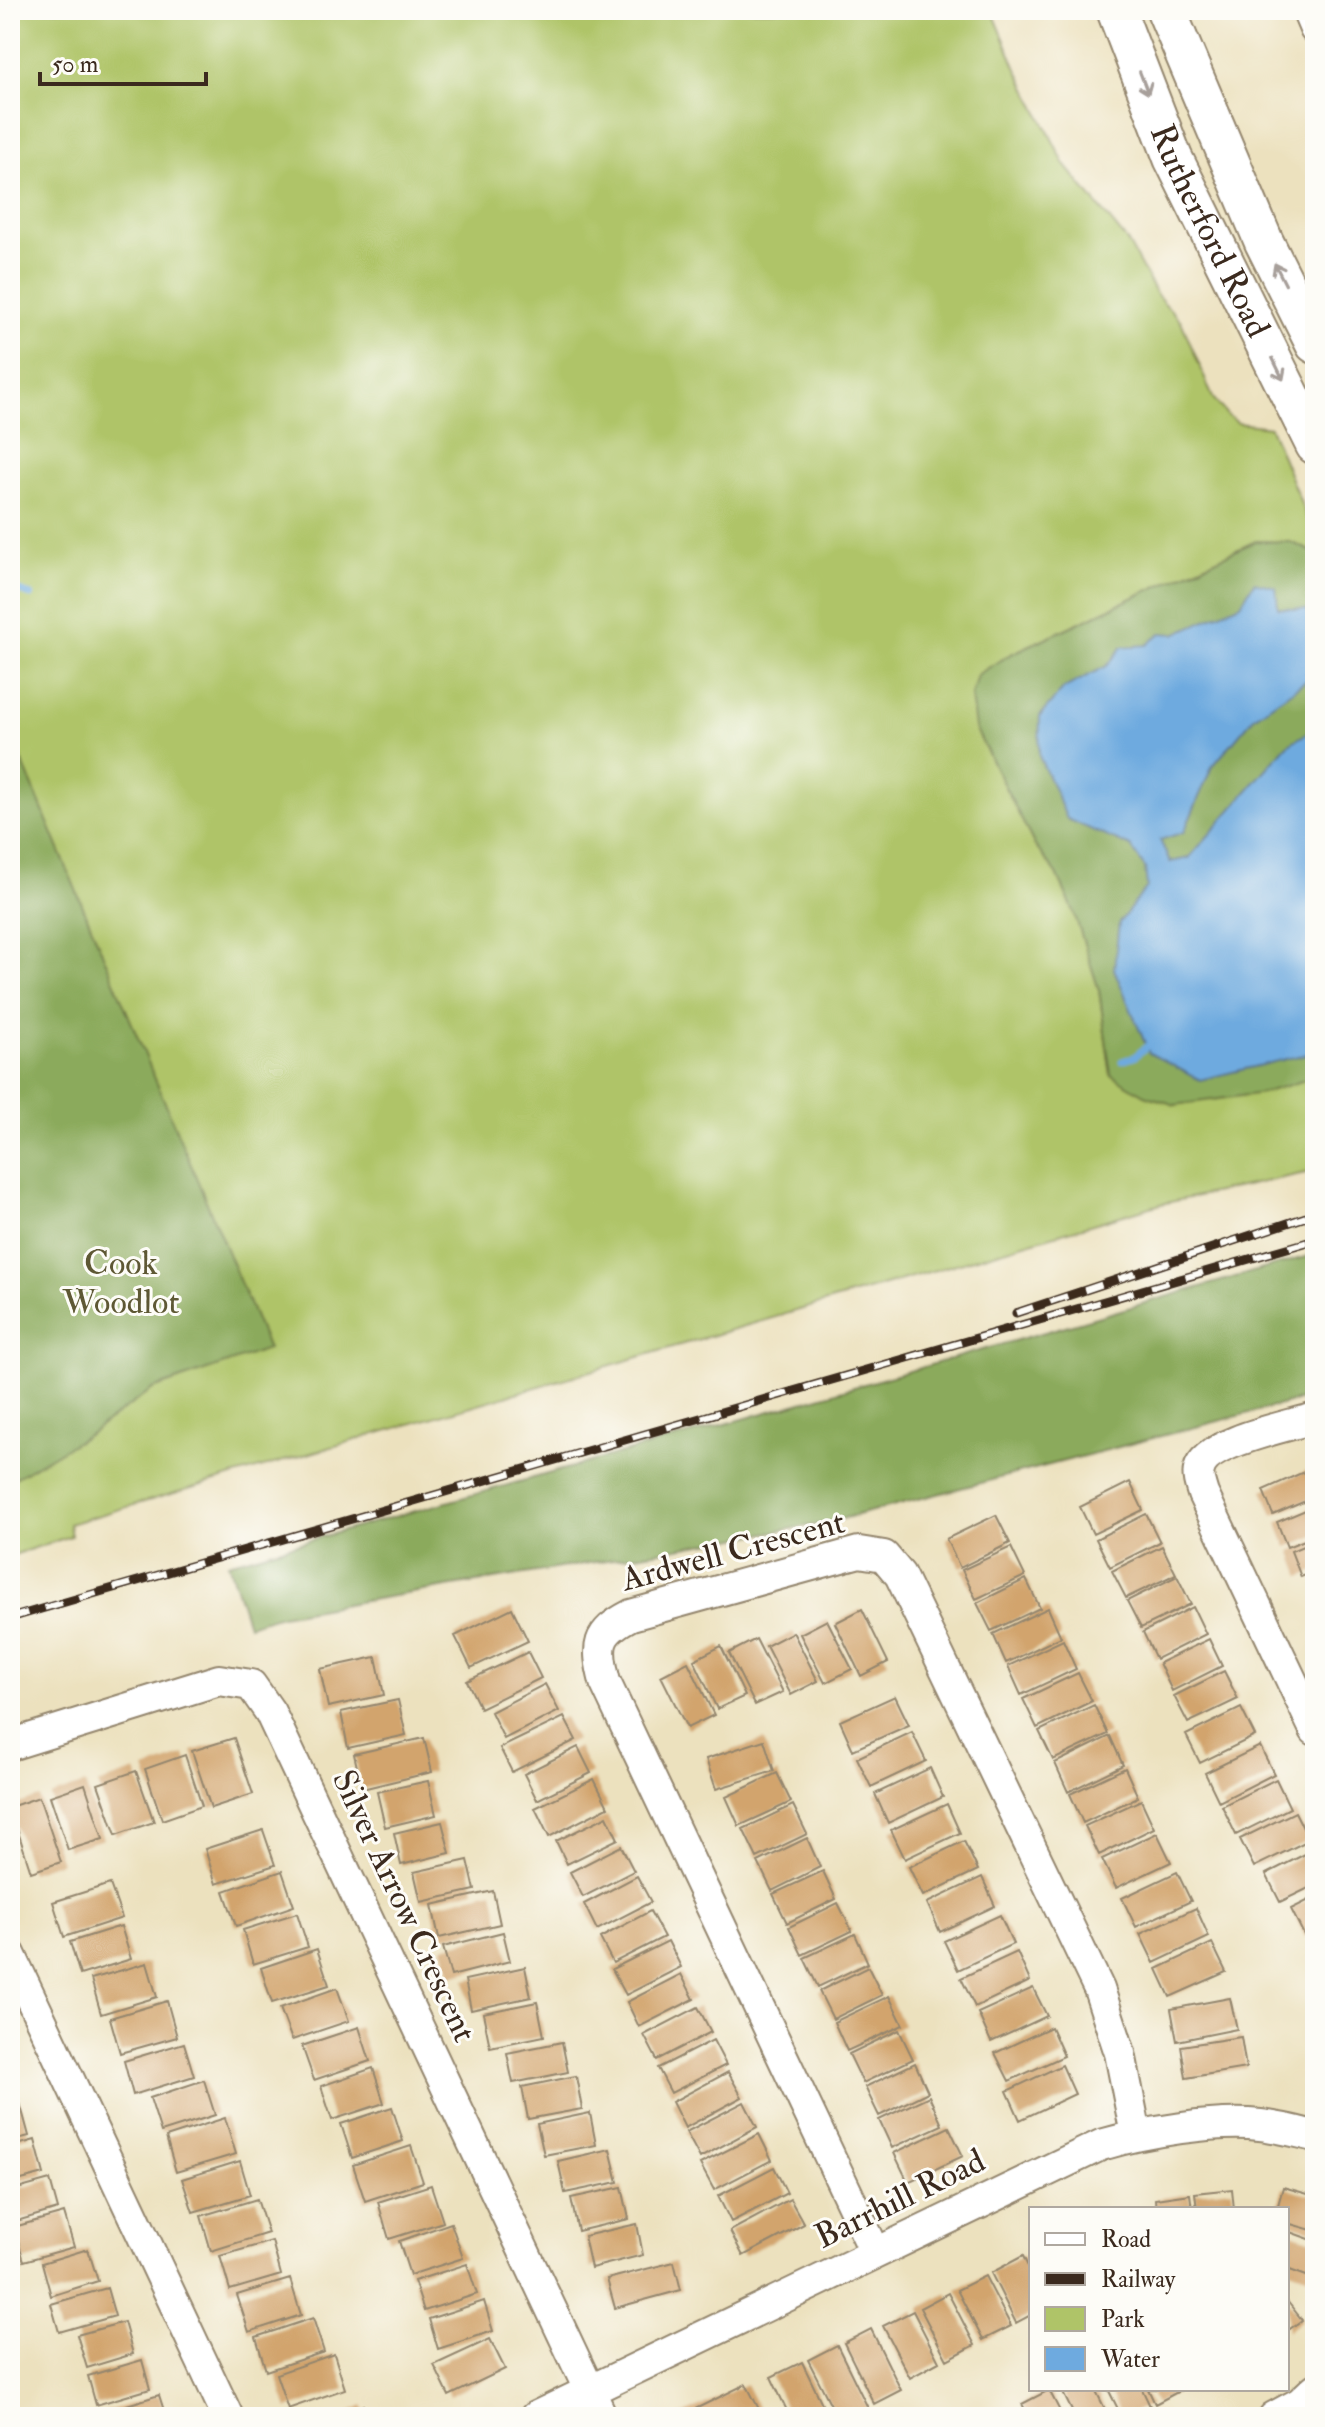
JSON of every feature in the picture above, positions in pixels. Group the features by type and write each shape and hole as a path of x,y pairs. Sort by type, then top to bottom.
{"main road":[{"name":"Rutherford Road","path":"1116,10 1173,158 1315,445"},
{"name":"Rutherford Road","path":"1166,10 1264,242 1315,344"}],"street":[{"path":"1307,10 1315,29"},
{"path":"1315,1418 1223,1446 1205,1458 1198,1471 1203,1494 1315,1730"},
{"name":"Ardwell Crescent","path":"875,2252 605,1682 598,1651 609,1626 631,1615 859,1552 884,1556 900,1575 1099,1989 1120,2053 1136,2135"},
{"name":"Silver Arrow Crescent","path":"10,1745 219,1680 251,1685 277,1726 596,2404"},
{"path":"10,1954 228,2417"},
{"name":"Barrhill Road","path":"535,2417 596,2404 875,2252 1101,2145 1136,2135 1201,2126 1259,2124 1315,2136"},
{"path":"1274,2417 1300,2403 1315,2389"}],"green space":[{"path":"10,10 992,10 1017,69 1065,165 1127,241 1156,294 1181,321 1213,398 1238,423 1270,427 1315,538 1315,553 1290,542 1256,541 1011,654 977,675 975,728 1035,846 1057,874 1073,909 1099,990 1111,1075 1315,1077 1315,1171 1161,1204 69,1524 71,1536 10,1556"},
{"path":"1256,541 1290,542 1315,553 1315,1077 1263,1093 1175,1105 1145,1095 1111,1075 1099,990 1073,909 1057,874 1035,846 975,728 971,696 977,675 1011,654"},
{"name":"Cook Woodlot","path":"10,732 268,1349 153,1389 91,1433 10,1481"},
{"path":"1315,1254 1315,1396 826,1523 281,1615 248,1625 228,1563 691,1434"}],"water":[{"path":"1254,582 1276,587 1278,608 1308,610 1313,676 1254,717 1212,767 1184,832 1160,840 1170,862 1189,858 1287,745 1315,729 1315,1052 1200,1080 1149,1053 1114,969 1119,923 1147,887 1145,868 1131,847 1067,819 1039,756 1040,716 1064,688 1107,666 1122,647 1147,645 1161,633 1175,634 1241,604"}],"building":[{"path":"1315,1467 1315,1497 1273,1515 1263,1490"},
{"path":"1130,1482 1143,1510 1093,1534 1080,1507"},
{"path":"1315,1506 1315,1536 1287,1547 1277,1522"},
{"path":"1146,1514 1160,1542 1110,1567 1096,1539"},
{"path":"996,1515 1010,1543 960,1568 946,1539"},
{"path":"1315,1541 1315,1571 1301,1577 1291,1551"},
{"path":"1162,1546 1176,1574 1126,1598 1112,1571"},
{"path":"1011,1547 1025,1576 976,1599 962,1570"},
{"path":"1177,1576 1191,1604 1141,1628 1127,1601"},
{"path":"1026,1579 1040,1608 991,1631 977,1603"},
{"path":"1193,1607 1206,1634 1156,1659 1143,1632"},
{"path":"512,1608 528,1641 471,1668 455,1636"},
{"path":"1048,1608 1061,1637 1006,1663 993,1634"},
{"path":"862,1609 888,1662 861,1676 835,1623"},
{"path":"827,1620 852,1669 825,1683 800,1634"},
{"path":"793,1632 818,1681 791,1695 766,1646"},
{"path":"756,1639 783,1692 755,1705 729,1653"},
{"path":"1209,1639 1222,1666 1172,1691 1159,1663"},
{"path":"1063,1640 1076,1669 1021,1695 1008,1666"},
{"path":"721,1646 745,1696 717,1709 694,1660"},
{"path":"528,1652 541,1678 480,1708 467,1681"},
{"path":"376,1657 384,1695 328,1707 320,1669"},
{"path":"688,1662 714,1715 687,1728 661,1676"},
{"path":"1224,1671 1238,1699 1188,1723 1174,1696"},
{"path":"1078,1673 1092,1701 1037,1728 1023,1699"},
{"path":"545,1684 559,1711 504,1739 491,1712"},
{"path":"895,1696 909,1725 853,1750 840,1721"},
{"path":"398,1700 406,1735 348,1748 341,1712"},
{"path":"1094,1705 1108,1734 1053,1760 1039,1731"},
{"path":"1241,1708 1255,1736 1200,1763 1186,1735"},
{"path":"564,1717 576,1740 512,1772 500,1748"},
{"path":"912,1732 926,1761 871,1787 857,1758"},
{"path":"1110,1736 1123,1765 1068,1792 1055,1763"},
{"path":"234,1738 253,1794 211,1808 192,1751"},
{"path":"424,1738 432,1772 362,1789 354,1754"},
{"path":"764,1740 774,1771 716,1789 706,1759"},
{"path":"1260,1746 1274,1774 1219,1802 1205,1773"},
{"path":"578,1747 591,1773 537,1800 524,1774"},
{"path":"185,1755 202,1806 162,1820 145,1769"},
{"path":"930,1768 943,1797 888,1823 875,1794"},
{"path":"1125,1768 1138,1797 1083,1823 1070,1794"},
{"path":"136,1771 154,1822 116,1835 98,1784"},
{"path":"777,1773 791,1802 739,1826 726,1797"},
{"path":"594,1779 608,1807 549,1837 535,1808"},
{"path":"1276,1779 1290,1808 1236,1835 1222,1806"},
{"path":"428,1781 436,1815 385,1827 377,1792"},
{"path":"85,1784 103,1839 68,1850 50,1796"},
{"path":"39,1797 61,1862 31,1872 10,1807"},
{"path":"1141,1800 1154,1828 1099,1855 1085,1826"},
{"path":"947,1804 960,1833 905,1859 891,1830"},
{"path":"793,1805 807,1834 757,1858 743,1829"},
{"path":"1295,1812 1309,1840 1254,1867 1240,1839"},
{"path":"607,1816 618,1839 567,1864 556,1841"},
{"path":"442,1822 450,1853 401,1865 394,1833"},
{"path":"263,1830 275,1865 216,1884 205,1849"},
{"path":"1157,1833 1171,1862 1116,1888 1102,1859"},
{"path":"807,1838 820,1867 772,1891 758,1862"},
{"path":"964,1841 978,1870 923,1896 909,1867"},
{"path":"621,1846 634,1871 583,1897 570,1872"},
{"path":"1315,1849 1315,1885 1280,1902 1266,1874"},
{"path":"468,1860 475,1890 421,1902 414,1872"},
{"path":"282,1871 294,1906 236,1926 224,1891"},
{"path":"823,1871 836,1899 787,1923 773,1894"},
{"path":"1177,1872 1191,1901 1136,1927 1122,1898"},
{"path":"637,1876 651,1902 597,1930 584,1904"},
{"path":"982,1877 995,1906 940,1932 927,1903"},
{"path":"110,1884 122,1918 64,1937 53,1902"},
{"path":"493,1891 500,1924 439,1938 432,1905"},
{"path":"1315,1897 1315,1932 1305,1937 1291,1909"},
{"path":"838,1903 852,1931 802,1955 789,1927"},
{"path":"1196,1908 1209,1937 1154,1963 1140,1934"},
{"path":"650,1911 664,1937 613,1963 600,1938"},
{"path":"297,1913 308,1947 253,1964 243,1930"},
{"path":"1000,1915 1013,1944 958,1970 944,1941"},
{"path":"121,1926 131,1959 80,1975 70,1942"},
{"path":"503,1932 510,1961 451,1976 443,1947"},
{"path":"855,1934 868,1963 818,1987 804,1958"},
{"path":"668,1941 681,1967 626,1995 612,1969"},
{"path":"1212,1943 1226,1972 1170,1997 1157,1969"},
{"path":"317,1949 329,1985 272,2003 261,1968"},
{"path":"1017,1952 1030,1981 975,2007 961,1978"},
{"path":"147,1963 157,1997 101,2014 91,1979"},
{"path":"525,1967 531,1997 471,2010 465,1980"},
{"path":"868,1967 882,1995 833,2019 819,1991"},
{"path":"681,1974 694,1999 639,2027 627,2002"},
{"path":"337,1988 349,2021 292,2040 280,2008"},
{"path":"1033,1988 1047,2016 991,2042 978,2013"},
{"path":"889,1996 903,2025 847,2051 834,2022"},
{"path":"1230,1998 1237,2029 1177,2041 1171,2009"},
{"path":"167,2001 177,2037 120,2053 110,2018"},
{"path":"537,2002 544,2036 490,2047 483,2013"},
{"path":"698,2007 711,2032 657,2060 644,2035"},
{"path":"359,2027 370,2061 314,2080 302,2046"},
{"path":"1051,2027 1064,2056 1009,2081 995,2053"},
{"path":"899,2030 913,2059 863,2083 849,2054"},
{"path":"1241,2037 1246,2068 1186,2078 1181,2046"},
{"path":"713,2040 726,2065 671,2093 658,2068"},
{"path":"562,2042 568,2072 513,2083 507,2053"},
{"path":"184,2043 194,2076 133,2095 124,2061"},
{"path":"915,2063 928,2092 879,2116 865,2087"},
{"path":"1062,2065 1075,2094 1020,2120 1007,2091"},
{"path":"373,2068 384,2103 332,2120 321,2086"},
{"path":"728,2072 742,2097 685,2128 672,2102"},
{"path":"576,2076 582,2109 528,2119 522,2087"},
{"path":"204,2080 215,2115 161,2132 150,2098"},
{"path":"929,2096 942,2125 892,2148 879,2120"},
{"path":"744,2102 757,2127 700,2158 686,2132"},
{"path":"20,2103 29,2136 10,2141 10,2106"},
{"path":"392,2107 403,2141 352,2158 341,2124"},
{"path":"590,2113 596,2145 544,2155 537,2124"},
{"path":"225,2118 236,2154 176,2172 166,2137"},
{"path":"949,2127 963,2156 908,2182 894,2153"},
{"path":"759,2134 772,2160 714,2190 700,2164"},
{"path":"35,2140 44,2174 10,2183 10,2147"},
{"path":"411,2146 423,2182 365,2201 353,2165"},
{"path":"610,2149 618,2182 565,2193 558,2161"},
{"path":"240,2161 250,2195 193,2212 182,2179"},
{"path":"774,2167 787,2193 731,2222 718,2196"},
{"path":"50,2180 58,2209 10,2223 10,2191"},
{"path":"431,2185 443,2222 389,2239 378,2202"},
{"path":"622,2187 629,2219 578,2231 571,2198"},
{"path":"1283,2187 1315,2196 1315,2231 1289,2224 1289,2207 1278,2207"},
{"path":"1232,2189 1234,2207 1197,2207 1195,2193"},
{"path":"1190,2194 1192,2207 1156,2207 1155,2199"},
{"path":"257,2199 268,2233 211,2251 201,2216"},
{"path":"790,2199 804,2224 743,2256 730,2231"},
{"path":"64,2213 74,2247 24,2261 14,2227"},
{"path":"451,2223 463,2258 410,2275 399,2241"},
{"path":"637,2224 643,2255 591,2268 584,2236"},
{"path":"1289,2232 1315,2241 1315,2279 1289,2270"},
{"path":"272,2241 281,2275 230,2290 220,2256"},
{"path":"88,2249 98,2281 51,2296 42,2263"},
{"path":"1023,2256 1029,2269 1029,2316 1016,2323 991,2273"},
{"path":"674,2262 681,2290 615,2308 607,2279"},
{"path":"467,2264 477,2294 424,2311 414,2281"},
{"path":"985,2276 1011,2326 983,2340 957,2290"},
{"path":"290,2279 301,2315 249,2332 237,2295"},
{"path":"107,2288 115,2316 59,2332 51,2304"},
{"path":"948,2293 975,2345 947,2360 920,2308"},
{"path":"484,2301 493,2331 438,2349 429,2319"},
{"path":"1289,2304 1302,2320 1289,2330"},
{"path":"913,2311 939,2362 910,2378 883,2326"},
{"path":"313,2318 324,2352 266,2371 256,2337"},
{"path":"124,2322 133,2354 87,2368 77,2335"},
{"path":"871,2329 901,2390 874,2404 844,2343"},
{"path":"490,2339 505,2369 449,2396 434,2365"},
{"path":"837,2345 869,2410 855,2417 837,2417 808,2360"},
{"path":"334,2354 345,2389 288,2409 276,2374"},
{"path":"142,2360 150,2389 96,2405 88,2376"},
{"path":"802,2362 826,2417 790,2417 771,2377"},
{"path":"746,2384 761,2413 753,2417 679,2417"},
{"path":"1050,2391 1063,2417 1029,2417 1022,2404"},
{"path":"1062,2391 1096,2391 1109,2417 1075,2417"},
{"path":"1109,2391 1143,2391 1150,2406 1122,2417"},
{"path":"1149,2391 1179,2391 1155,2404"},
{"path":"159,2395 166,2417 102,2417 101,2413"},
{"path":"363,2405 369,2417 339,2417"}],"waterway":[{"path":"10,588 31,595"},
{"path":"1122,1061 1134,1057 1152,1042"}],"railway":[{"path":"1016,1313 1315,1214"},
{"path":"10,1618 1315,1240"}]}
